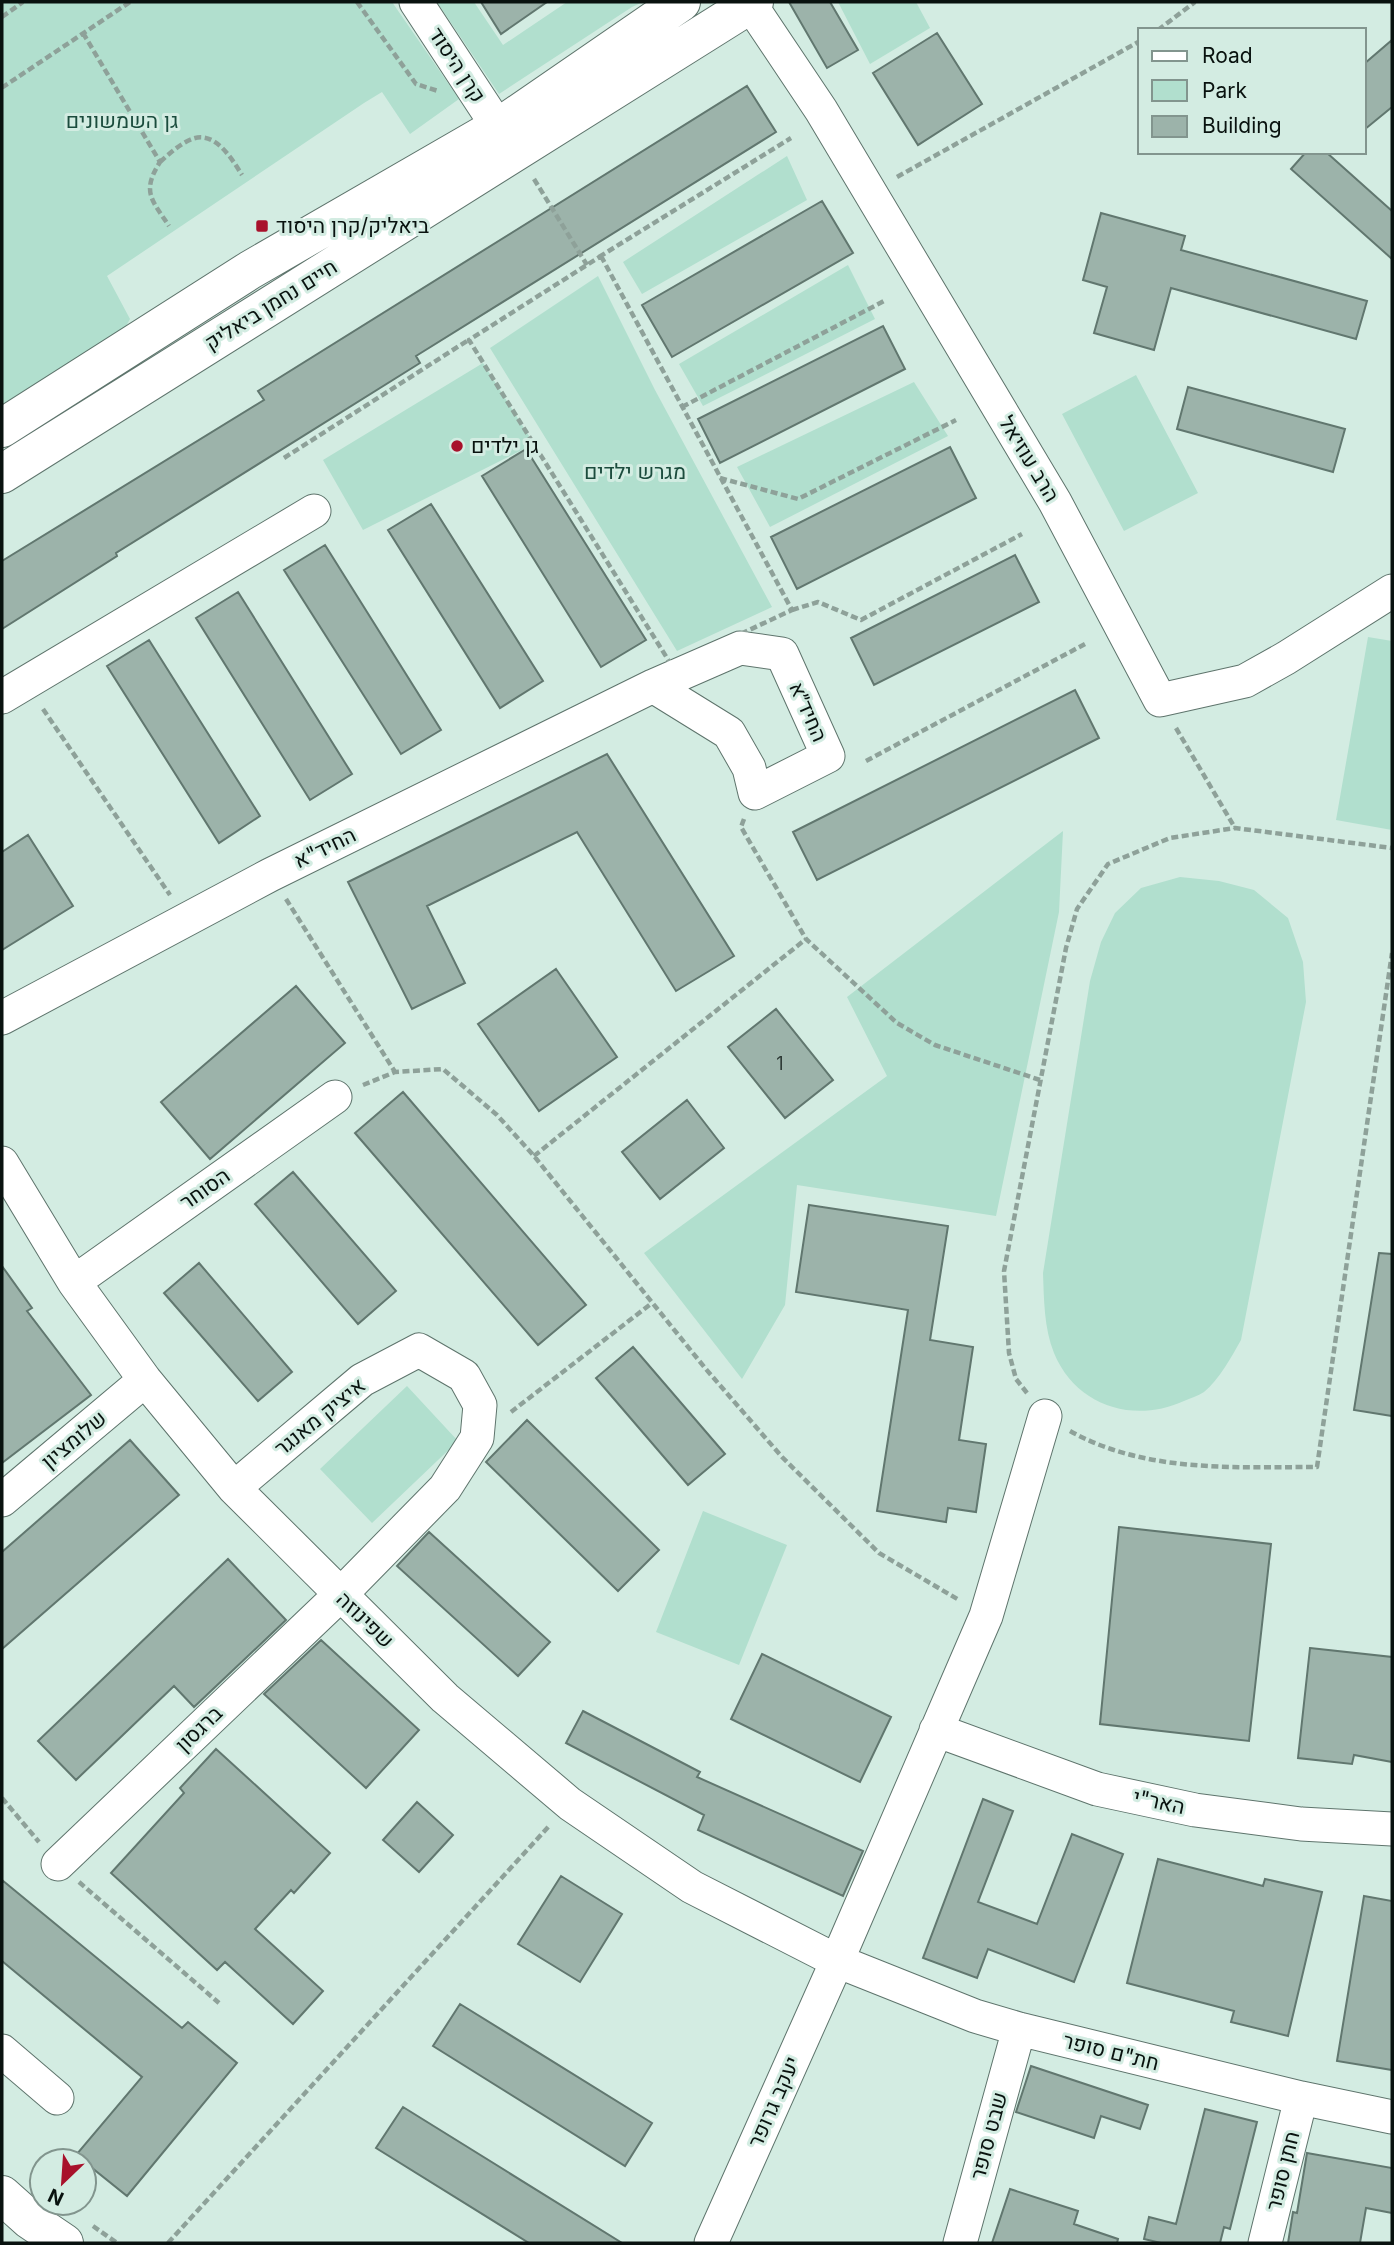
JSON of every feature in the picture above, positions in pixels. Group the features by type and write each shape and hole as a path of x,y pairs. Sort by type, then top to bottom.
{"street":[{"name":"קרן היסוד","path":"416,2 498,127"},
{"name":"חיים נחמן ביאליק","path":"2,428 250,270 498,127 681,2"},
{"name":"חיים נחמן ביאליק","path":"2,474 752,3"},
{"name":"הרב עוזיאל","path":"752,3 821,110 1055,502 1160,700"},
{"path":"13,690 314,511"},
{"path":"1160,700 1244,681 1286,658 1392,591"},
{"name":"החיד״א","path":"653,686 740,648 782,654 828,756 755,793"},
{"path":"653,686 729,733 749,768 755,793"},
{"name":"החיד\"א","path":"2,1018 270,875 653,686"},
{"name":"הסוחר","path":"74,1282 335,1097"},
{"name":"שפינוזה","path":"2,1163 74,1282 145,1380 234,1488 445,1698 570,1804 692,1887 837,1961"},
{"name":"איציק מאנגר","path":"234,1488 362,1380 419,1350 464,1376 480,1405 477,1438 445,1488 340,1595"},
{"name":"שלומציון","path":"2,1500 145,1380"},
{"name":"יעקב גרופר","path":"711,2243 837,1961 986,1616 1045,1416"},
{"name":"ברגסון","path":"58,1864 340,1595"},
{"name":"האר\"י","path":"936,1730 1097,1789 1195,1810 1301,1824 1392,1829"},
{"name":"חת\"ם סופר","path":"837,1961 975,2016 1019,2029 1301,2098 1392,2117"},
{"name":"שבט סופר","path":"960,2243 1019,2029"},
{"path":"2,2051 57,2098"},
{"name":"חתן סופר","path":"1265,2243 1301,2098"},
{"path":"2,2195 30,2220 64,2243"}],"path":[{"path":"2,17 23,2"},
{"path":"2,86 130,2"},
{"path":"357,2 416,84 448,95"},
{"path":"1161,28 1195,2"},
{"path":"83,33 160,162"},
{"path":"891,181 1138,42"},
{"path":"169,226 150,196 150,176 160,162 194,138 210,139 229,153 242,176"},
{"path":"284,458 791,138"},
{"path":"527,170 587,265"},
{"path":"469,340 601,256"},
{"path":"601,256 792,610"},
{"path":"682,407 886,300"},
{"path":"469,340 672,666 792,610 818,602 861,620 1022,534"},
{"path":"720,478 798,499 956,420"},
{"path":"866,761 1085,644"},
{"path":"13,690 187,920"},
{"path":"1160,700 1235,828"},
{"path":"755,793 741,827 806,939 897,1023 935,1045 1040,1080"},
{"path":"1392,848 1235,828 1170,838 1108,864 1077,908 1066,948 1004,1271 1009,1353 1016,1379 1045,1416 1089,1442 1149,1458 1194,1466 1317,1467 1392,953"},
{"path":"270,875 395,1072"},
{"path":"534,1156 806,939"},
{"path":"335,1097 395,1072 443,1069 497,1115 534,1156 652,1303 782,1457 880,1553 986,1616"},
{"path":"477,1438 652,1303"},
{"path":"2,1798 58,1864 219,2003"},
{"path":"168,2243 570,1804"}],"green space":[{"name":"גן השמשונים","path":"2,2 392,2 459,99 410,134 382,92 364,103 107,276 130,319 119,339 2,404"},
{"path":"437,2 474,2 503,45 567,2 643,2 499,94"},
{"path":"838,2 916,2 930,28 870,64"},
{"path":"787,156 807,200 642,294 623,262"},
{"path":"848,265 875,319 703,406 679,364"},
{"name":"מגרש ילדים","path":"598,276 655,390 772,607 677,651 490,348"},
{"path":"483,363 534,444 363,530 323,460"},
{"path":"1136,375 1198,493 1124,531 1062,414"},
{"path":"914,382 948,436 770,527 737,467"},
{"path":"1368,637 1392,641 1392,830 1336,820"},
{"path":"1063,831 1059,912 996,1216 797,1185 785,1305 742,1379 644,1253 887,1076 847,997"},
{"path":"1180,877 1219,881 1254,890 1288,918 1303,962 1306,1002 1241,1340 1220,1374 1204,1392 1165,1408 1126,1410 1091,1398 1076,1386 1064,1371 1048,1334 1043,1273 1090,981 1101,942 1115,913 1141,888"},
{"path":"407,1386 458,1441 372,1523 320,1469"},
{"path":"703,1511 787,1545 739,1665 656,1632"}],"building":[{"path":"481,2 547,2 501,34"},
{"path":"789,2 830,2 858,50 827,68"},
{"path":"937,33 982,104 918,145 873,73"},
{"path":"1392,40 1392,107 1366,128 1366,62"},
{"path":"747,86 776,132 416,356 420,363 116,553 117,556 2,629 2,561 264,400 258,391"},
{"path":"1304,154 1328,154 1392,211 1392,259 1291,169"},
{"path":"822,201 853,253 672,357 642,305"},
{"path":"1101,213 1185,236 1181,250 1367,301 1356,339 1171,288 1154,350 1094,333 1107,287 1083,280"},
{"path":"883,326 905,369 720,463 698,419"},
{"path":"1188,387 1345,429 1333,472 1177,429"},
{"path":"950,447 976,498 797,589 771,537"},
{"path":"526,449 646,640 601,667 482,476"},
{"path":"431,504 543,681 500,708 388,530"},
{"path":"325,545 441,730 401,754 284,570"},
{"path":"1015,555 1039,602 874,685 851,638"},
{"path":"238,592 352,774 310,800 196,618"},
{"path":"149,640 260,816 219,843 107,666"},
{"path":"1075,690 1099,738 817,880 793,832"},
{"path":"607,754 734,956 676,991 577,832 427,906 465,983 412,1009 348,882"},
{"path":"28,835 73,906 2,950 2,852"},
{"path":"556,969 617,1057 539,1111 478,1024"},
{"path":"296,986 345,1043 210,1159 161,1102"},
{"path":"776,1009 833,1080 785,1118 728,1047"},
{"path":"403,1092 586,1305 538,1345 355,1133"},
{"path":"687,1100 724,1148 660,1199 622,1152"},
{"path":"293,1172 396,1291 358,1324 255,1204"},
{"path":"809,1205 948,1226 930,1340 973,1347 959,1440 986,1444 976,1512 948,1508 946,1522 877,1511 908,1310 796,1292"},
{"path":"1379,1253 1392,1254 1392,1416 1354,1410"},
{"path":"199,1263 292,1372 258,1401 164,1293"},
{"path":"2,1266 32,1308 27,1311 91,1395 2,1463"},
{"path":"633,1347 725,1454 688,1485 596,1378"},
{"path":"527,1420 659,1550 618,1591 486,1462"},
{"path":"130,1440 179,1495 2,1649 2,1552"},
{"path":"1119,1527 1271,1544 1249,1741 1100,1724"},
{"path":"429,1532 550,1642 518,1676 397,1566"},
{"path":"228,1559 286,1620 194,1707 174,1686 76,1780 38,1741"},
{"path":"321,1640 419,1730 366,1788 264,1694"},
{"path":"1310,1648 1392,1657 1392,1762 1354,1755 1352,1764 1298,1758"},
{"path":"762,1654 891,1717 860,1782 731,1719"},
{"path":"583,1711 700,1772 697,1777 863,1851 843,1896 698,1830 704,1815 566,1743"},
{"path":"216,1749 330,1853 294,1893 291,1890 255,1929 323,1991 293,2024 225,1962 217,1970 111,1873 184,1793 180,1788"},
{"path":"983,1799 1013,1811 978,1902 1037,1924 1072,1834 1123,1854 1074,1982 988,1949 977,1978 923,1958"},
{"path":"417,1802 453,1835 419,1872 383,1840"},
{"path":"1158,1859 1263,1886 1265,1879 1322,1892 1288,2036 1231,2022 1234,2011 1127,1983"},
{"path":"561,1876 622,1914 580,1982 518,1944"},
{"path":"2,1880 182,2028 188,2022 237,2063 127,2196 98,2173 98,2147 83,2147 142,2077 2,1961"},
{"path":"1364,1896 1392,1901 1392,2070 1337,2061"},
{"path":"460,2004 652,2123 625,2166 433,2046"},
{"path":"1031,2066 1148,2105 1140,2129 1101,2116 1094,2138 1016,2112"},
{"path":"403,2107 622,2243 529,2243 376,2148"},
{"path":"1205,2109 1257,2122 1230,2229 1224,2227 1220,2243 1161,2243 1144,2239 1149,2217 1176,2224"},
{"path":"1307,2153 1392,2168 1392,2213 1366,2208 1360,2243 1288,2243 1293,2212 1297,2213"},
{"path":"1010,2189 1078,2211 1074,2224 1118,2239 1117,2243 992,2243"}],"place":[{"name":"ביאליק/קרן היסוד","path":"262,226"},
{"name":"גן ילדים","path":"457,446"}]}
